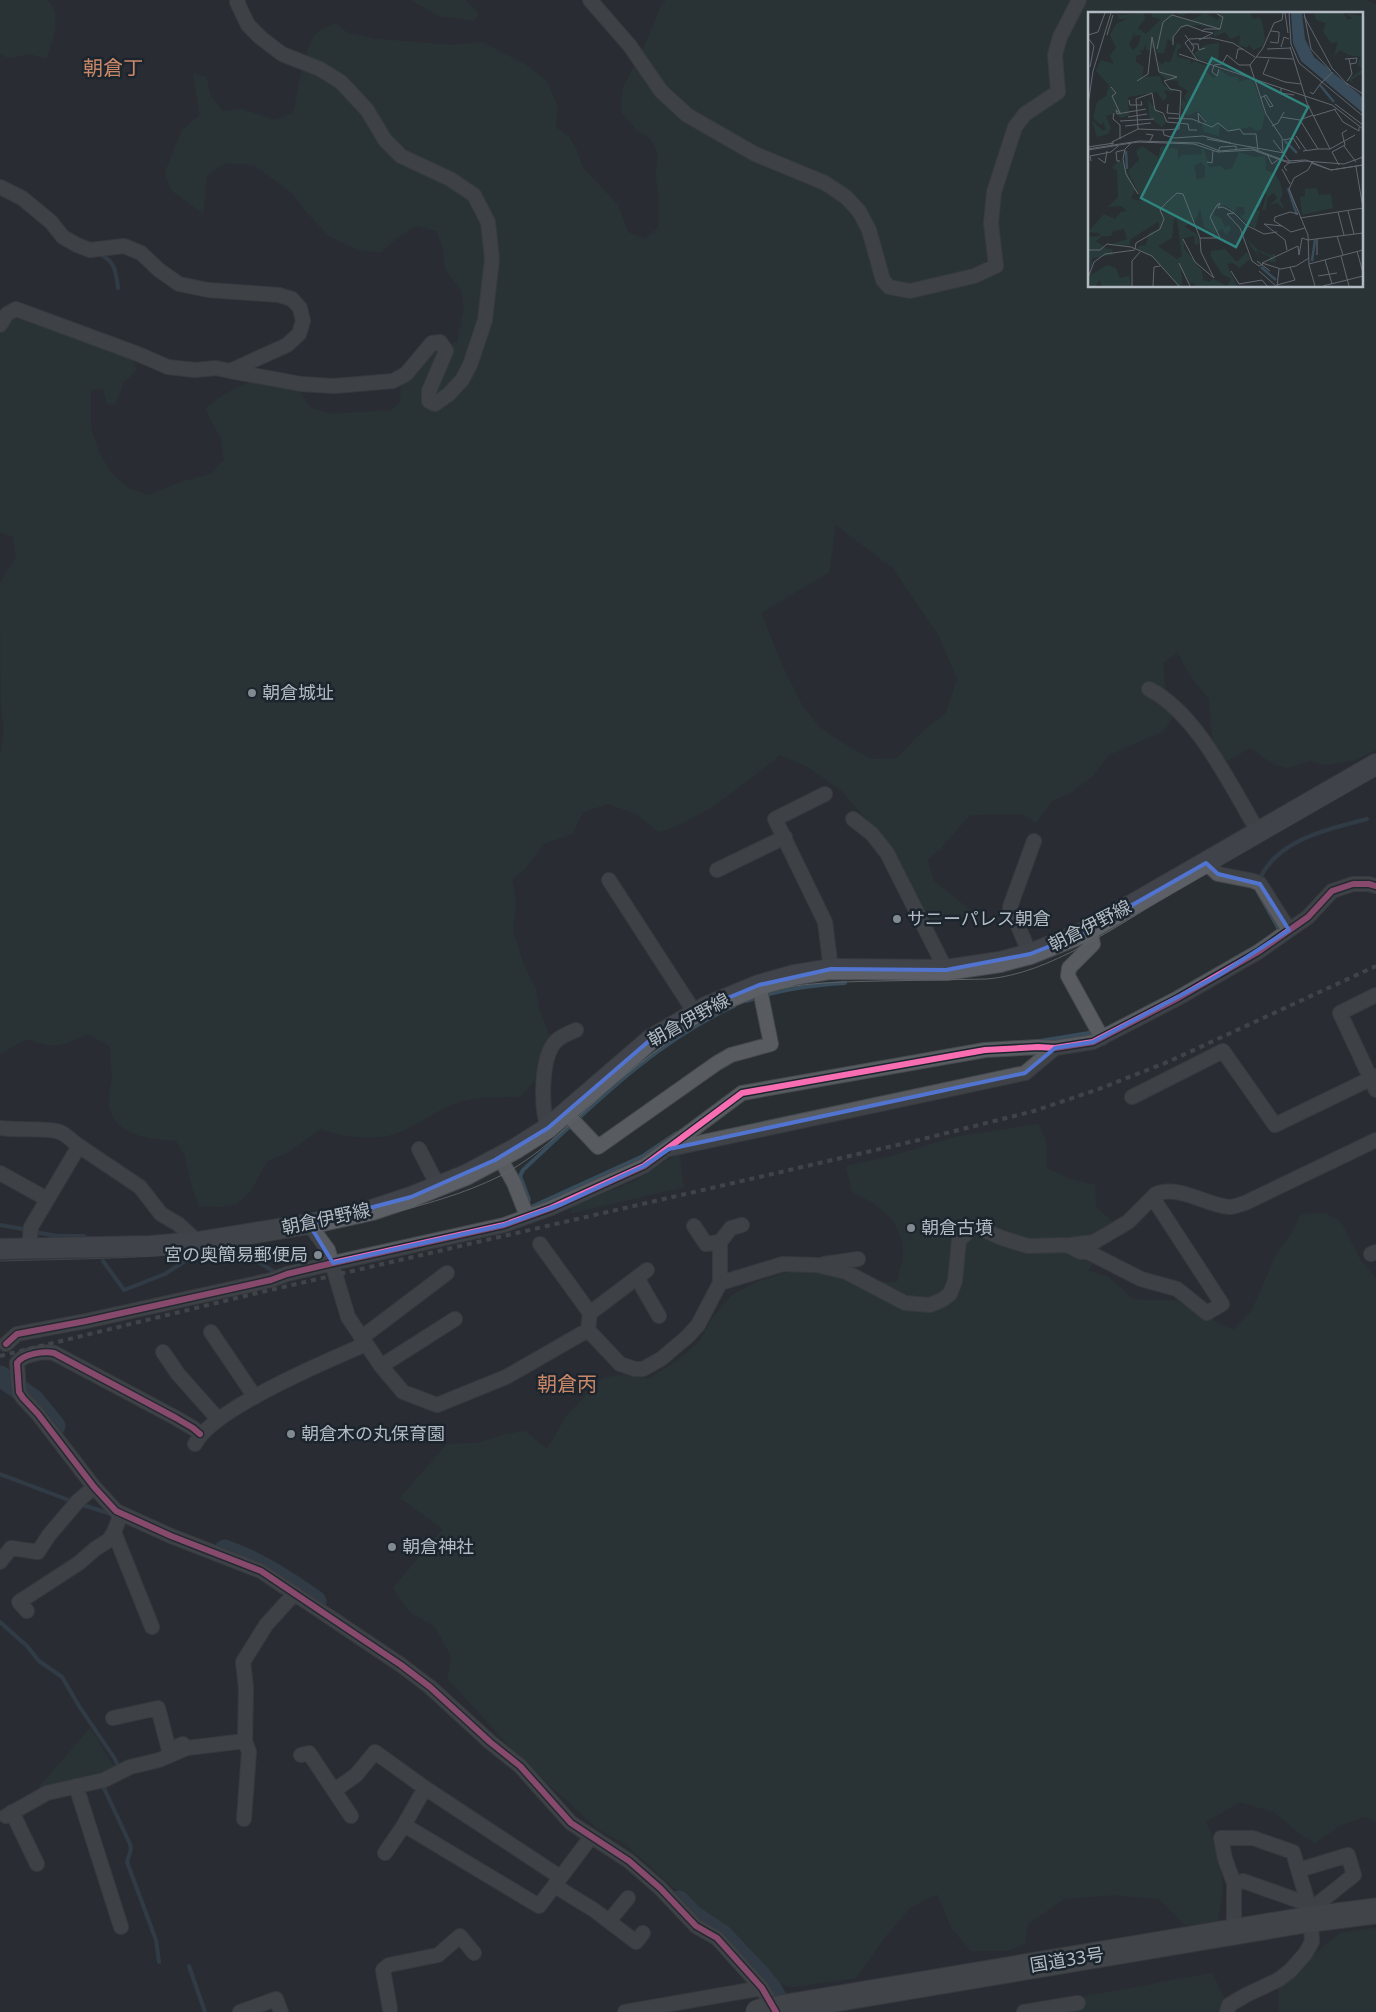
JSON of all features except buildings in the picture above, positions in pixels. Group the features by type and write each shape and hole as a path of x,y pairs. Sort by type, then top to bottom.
{"highway":[{"name":"国道33号","path":"758,2012 1234,1932 1309,1911 1376,1911"}],"main road":[{"name":"朝倉伊野線","path":"0,1249 151,1246 198,1242 309,1224 372,1210 438,1186 500,1158 548,1128 650,1040 695,1013 759,985 794,975 831,969 946,970 1000,962 1030,954 1088,930 1376,764"}],"street":[{"path":"0,325 7,314 16,309 168,367 194,370 216,368 301,384 334,386 394,381 406,374 432,343 440,342 446,351 429,391 429,401 435,404 449,394 462,380 470,365 485,320 492,259 488,222 474,195 450,178 401,156 385,140 367,110 341,82 320,69 282,54 261,38 248,25 237,2 238,0"},
{"path":"590,0 630,46 661,91 687,115 755,154 825,182 846,197 859,211 869,230 883,280 888,287 910,291 974,276 996,266 991,223 994,192 1015,126 1025,114 1058,92 1055,55 1060,37 1079,0"},
{"path":"0,187 22,198 51,222 63,237 76,246 90,250 124,246 141,253 159,270 180,284 208,290 279,295 292,299 300,308 303,321 299,334 287,345 230,372"},
{"path":"1149,689 1163,696 1194,728 1259,832"},
{"path":"825,794 777,816 775,819 825,922 831,969"},
{"path":"853,819 872,834 887,853 946,970"},
{"path":"717,870 785,837"},
{"path":"1030,954 1010,906 1034,841"},
{"path":"1206,863 1218,874 1254,881 1260,884 1289,930"},
{"path":"609,880 695,1013"},
{"path":"20,1358 3,1342 17,1334 86,1321 271,1280 287,1274 334,1267 504,1224 562,1204 644,1166 742,1093 986,1050 1055,1048 1093,1042 1219,975 1308,917 1335,889 1353,884 1376,886"},
{"path":"1088,930 1092,944 1069,968 1068,976 1102,1038"},
{"path":"566,1113 598,1147 731,1054 771,1044 759,985"},
{"path":"1132,1097 1223,1051 1274,1125 1374,1082 1340,1013 1376,994"},
{"path":"548,1128 544,1116 544,1092 549,1050 556,1041 576,1030"},
{"path":"669,1149 1025,1073 1055,1048"},
{"path":"0,1128 20,1130 42,1129 61,1132 140,1187 161,1214 178,1224 198,1242"},
{"path":"816,1265 846,1272 905,1303 930,1305 950,1294 956,1276 959,1240 971,1229 977,1227 1002,1238 1028,1246 1070,1245 1094,1242 1128,1222 1161,1192 1178,1192 1230,1207 1245,1203 1376,1140"},
{"path":"28,1248 30,1228 79,1146"},
{"path":"419,1149 438,1186"},
{"path":"500,1158 514,1183 527,1216"},
{"path":"0,1172 47,1199"},
{"path":"1070,1245 1075,1250 1088,1252 1141,1279 1177,1289 1207,1313 1222,1304 1153,1198"},
{"path":"309,1224 328,1250 348,1317 363,1341 403,1392 437,1405 506,1377 588,1330"},
{"path":"540,1244 590,1313 588,1330 620,1364 635,1369 643,1369 661,1359 688,1337 698,1325 720,1283 720,1242 731,1228 742,1225"},
{"path":"694,1226 706,1244 720,1242"},
{"path":"720,1283 772,1266 789,1264 816,1265 858,1259"},
{"path":"447,1273 363,1341 255,1397 218,1419 198,1439 193,1428 54,1353 46,1351 20,1358 17,1363 19,1389 94,1487 121,1514 171,1536 245,1563 261,1571 295,1592 401,1665 430,1687 490,1742 520,1766 565,1817 629,1861 660,1888 696,1926 717,1938 762,1988 784,2009"},
{"path":"590,1313 642,1274 660,1316"},
{"path":"381,1366 454,1319"},
{"path":"211,1332 255,1397"},
{"path":"163,1352 178,1374 218,1419"},
{"path":"0,1562 11,1548 38,1552 49,1535 78,1501 94,1487"},
{"path":"27,1610 19,1602 79,1563 109,1540 121,1514"},
{"path":"114,1532 152,1627"},
{"path":"244,1819 249,1752 245,1738 246,1688 243,1662 266,1625 295,1592"},
{"path":"113,1718 158,1708 169,1750 188,1742 245,1738"},
{"path":"37,1864 5,1815 46,1793 104,1780 130,1768 158,1760 187,1748 245,1738"},
{"path":"335,1790 356,1775 375,1752 558,1882 636,1942 643,1933"},
{"path":"301,1755 309,1753 351,1816"},
{"path":"76,1786 121,1927"},
{"path":"385,1853 404,1826 425,1788"},
{"path":"404,1826 539,1906 592,1837"},
{"path":"1227,2012 1229,2005 1278,1980 1290,1971 1305,1954 1312,1942 1309,1911 1293,1852 1253,1838 1221,1838 1225,1859 1234,1883 1234,1932"},
{"path":"1299,1870 1348,1855 1354,1876 1309,1911"},
{"path":"1243,1881 1309,1911"},
{"path":"609,1921 628,1898"},
{"path":"387,2011 383,1970 389,1966 438,1955 460,1936 474,1953"},
{"path":"625,2012 649,2010 762,1988"},
{"path":"240,2012 276,2000 281,2012"},
{"path":"1024,2012 1078,2003"}],"highlighted area":[{"path":"1206,863 1218,874 1260,884 1289,930 1219,975 1093,1042 1055,1048 1025,1073 669,1149 644,1166 562,1204 504,1225 333,1263 309,1224 411,1197 495,1160 548,1128 650,1040 706,1007 759,985 831,969 946,970 1030,954 1083,933"}],"green space":[{"path":"0,0 47,0 52,6 56,20 54,36 46,58 30,54 9,58 0,54"},
{"path":"411,0 465,0 479,14 474,21 439,16"},
{"path":"666,0 1366,0 1376,5 1376,750 1355,760 1326,765 1310,761 1288,768 1273,764 1250,748 1227,761 1213,746 1209,699 1195,682 1178,652 1163,663 1165,687 1174,715 1164,731 1109,755 1093,776 1073,791 1052,801 1036,823 1022,814 970,815 940,849 927,860 934,881 976,915 938,924 920,924 881,836 842,791 808,767 780,755 707,809 676,826 659,832 634,813 608,804 583,812 572,834 543,844 525,869 512,879 516,902 513,931 523,963 536,990 539,1009 550,1037 535,1080 521,1096 481,1098 465,1101 440,1110 399,1132 382,1137 355,1137 320,1129 287,1153 267,1161 250,1192 236,1204 219,1207 199,1206 192,1187 185,1155 176,1141 134,1134 124,1129 111,1113 109,1102 112,1078 110,1046 87,1034 58,1045 44,1044 26,1039 0,1054 0,757 4,728 1,709 0,583 16,557 13,536 0,533 0,334 10,319 25,314 50,314 68,325 87,332 129,343 131,356 137,370 123,383 115,405 107,404 103,389 91,390 91,429 99,452 110,472 129,489 150,495 178,483 210,474 224,460 221,438 206,408 219,398 244,384 261,379 293,382 311,408 330,414 392,410 400,402 401,386 410,372 427,356 443,346 457,342 464,309 461,290 445,269 443,248 437,231 416,226 398,237 381,252 359,250 329,236 308,214 292,193 254,165 225,163 207,176 203,214 171,190 165,172 182,130 200,115 193,74 206,77 211,97 223,111 242,109 275,120 293,113 305,58 313,38 318,32 335,23 348,33 375,39 454,45 482,42 526,65 547,81 557,105 556,128 568,136 576,148 583,168 618,205 628,232 645,239 658,228 659,202 656,177 658,153 650,138 638,131 621,112 622,90 648,38 660,8","holes":["836,525 893,568 939,636 957,679 946,713 921,733 897,758 872,759 847,746 820,728 802,705 781,663 761,613 829,572"]},
{"path":"1038,1124 1046,1140 1047,1168 1070,1179 1095,1185 1096,1207 1115,1224 1088,1271 1107,1276 1133,1299 1177,1301 1233,1330 1251,1312 1277,1253 1292,1233 1301,1214 1325,1213 1341,1222 1361,1261 1376,1278 1376,1822 1366,1817 1341,1825 1315,1843 1300,1834 1274,1812 1239,1802 1206,1822 1218,1851 1223,1887 1218,1922 1185,1925 1159,1899 1114,1895 1064,1899 1028,1924 1025,1944 1007,1951 971,1951 952,1929 937,1894 910,1908 885,1937 856,1978 793,1987 777,1983 760,1965 722,1932 696,1915 682,1895 625,1844 598,1829 543,1779 512,1749 448,1679 451,1656 435,1627 410,1612 393,1588 443,1529 400,1498 447,1444 478,1443 502,1435 525,1431 547,1449 567,1415 603,1378 627,1374 648,1379 675,1362 699,1342 713,1317 732,1295 757,1282 792,1271 818,1272 863,1282 897,1282 903,1251 901,1237 892,1220 885,1213 870,1201 852,1192 846,1166 892,1156 955,1137"},
{"path":"679,1153 684,1187 572,1213 570,1207 635,1181"},
{"path":"90,1728 115,1768 36,1791"},
{"path":"1376,1928 1376,2012 1279,2012 1278,1985 1340,1933"},
{"path":"1212,1973 1222,1993 1228,2012 1024,2012 1028,2007"}],"waterway":[{"path":"103,256 110,253"},
{"path":"103,256 113,266 118,288"},
{"path":"1260,878 1268,865 1292,845 1321,832 1367,819"},
{"path":"1259,894 1279,929 1276,933"},
{"path":"747,1001 795,988 845,983"},
{"path":"529,1200 520,1176 523,1170 596,1102 648,1059 704,1021 734,1006"},
{"path":"1040,1041 1095,1032"},
{"path":"529,1208 643,1156 677,1133"},
{"path":"0,1225 23,1229"},
{"path":"35,1232 57,1236 84,1236 86,1239"},
{"path":"103,1261 124,1290 165,1274 185,1261 232,1252 260,1263 276,1273"},
{"path":"0,1376 34,1400 55,1426"},
{"path":"0,1474 71,1501"},
{"path":"83,1505 111,1514"},
{"path":"225,1550 250,1560 272,1572 316,1601"},
{"path":"0,1622 27,1646 39,1661 62,1677 118,1766"},
{"path":"103,1786 130,1844 131,1849 127,1862 156,1940 159,1962"},
{"path":"679,1901 692,1915 722,1935 760,1975 772,1990 784,2012"},
{"path":"189,1966 205,2012"}],"tram line":[{"path":"0,1261 126,1257 209,1251 338,1227 458,1194 500,1176 533,1155 640,1064 690,1027 727,1007 765,992 794,986 823,983 987,979 1034,968 1081,947 1376,776"}],"railway":[{"path":"0,1356 253,1294 919,1140 1034,1111 1099,1089 1170,1061 1376,966"}],"cycle path":[{"path":"6,1344 17,1334 86,1321 271,1280 287,1274 333,1263 504,1225 551,1208 644,1166 742,1093 985,1050 1055,1048 1093,1042 1178,998 1258,952 1308,917 1332,891 1353,884 1376,886"},
{"path":"200,1434 176,1418 54,1353 34,1354 24,1357 17,1363 19,1392 23,1398 38,1414 94,1487 116,1511 171,1536 261,1571 401,1665 430,1687 490,1742 520,1766 571,1823 629,1861 660,1888 696,1926 717,1938 762,1988 776,2012"}],"place":[{"name":"朝倉城址","path":"252,693"},
{"name":"サニーパレス朝倉","path":"897,919"},
{"name":"朝倉古墳","path":"911,1228"},
{"name":"宮の奥簡易郵便局","path":"318,1255"},
{"name":"朝倉木の丸保育園","path":"291,1434"},
{"name":"朝倉神社","path":"392,1547"}],"district":[{"name":"朝倉丁","path":"113,68"},
{"name":"朝倉丙","path":"567,1384"}]}
